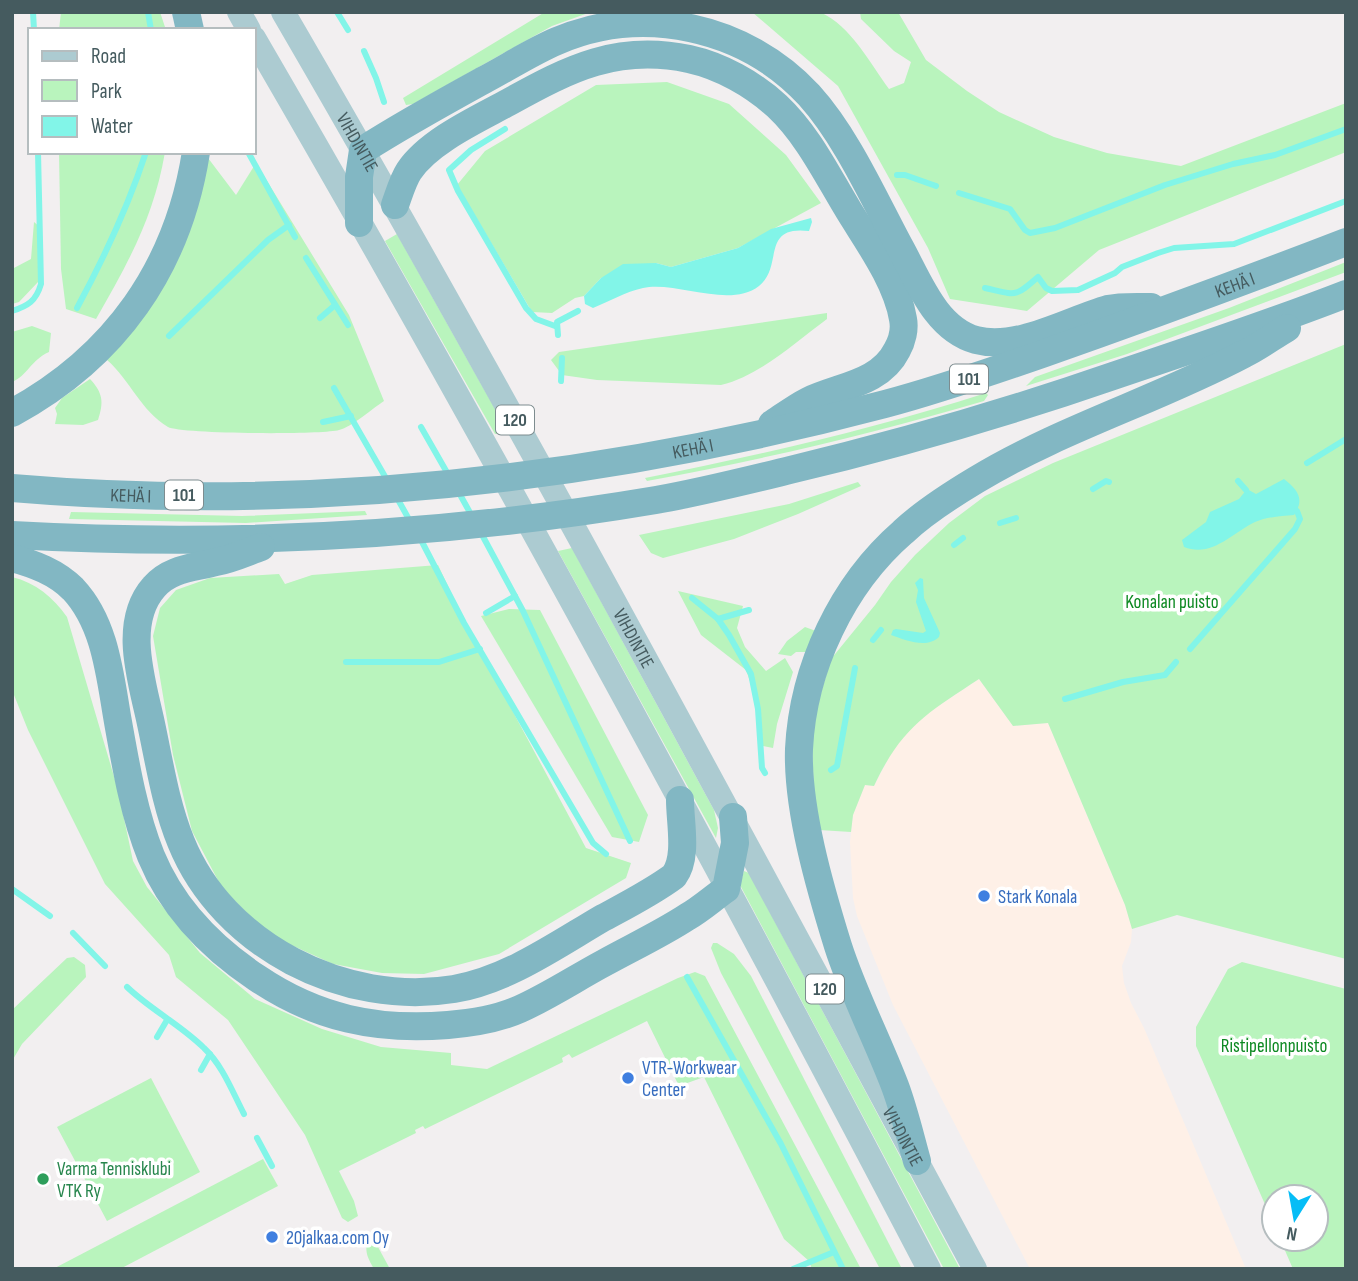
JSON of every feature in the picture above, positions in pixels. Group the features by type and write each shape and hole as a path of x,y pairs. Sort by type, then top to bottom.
{"highway":[{"path":"359,223 359,177 363,150 418,116 556,41 593,29 632,23 663,23 693,27 724,37 766,58 810,96 856,164 937,313 961,334 985,341 1012,340 1111,308 1181,306"},
{"path":"395,205 409,171 424,154 464,127 533,88 573,69 608,58 636,54 690,60 713,67 758,91 788,117 803,136 883,267 904,321 901,341 888,365 856,384 808,401 752,436"},
{"path":"12,413 45,395 110,339 152,282 166,254 190,190 196,154"},
{"name":"KEHÄ I","path":"12,488 125,495 356,493 507,478 634,458 752,436 886,404 955,384 1181,306 1346,242"},
{"path":"917,1161 895,1088 839,948 807,824 799,750 809,685 838,614 856,584 903,531 976,480 1028,452 1245,354 1338,297"},
{"name":"101","path":"12,535 117,540 284,539 509,521 658,500 838,459 971,423 1165,359 1338,297"},
{"path":"284,539 219,562 178,570 164,577 153,588 143,605 137,637 142,682 169,805 181,842 204,883 241,925 260,941 319,975 387,990 419,993 456,989 490,979 532,959 674,876 678,871 681,855 680,800"},
{"path":"12,558 32,564 62,580 81,599 97,628 107,663 125,764 136,808 151,856 165,884 196,927 235,964 284,996 314,1009 372,1025 401,1027 474,1023 519,1010 687,918 726,889 735,844 733,817"}],"main road":[{"path":"239,12 248,28"},
{"name":"VIHDINTIE","path":"283,12 395,205 733,817 975,1269"},
{"name":"VIHDINTIE","path":"256,42 680,800 929,1269"}],"shaded area":[{"path":"979,679 1013,726 1048,723 1125,905 1132,929 1131,942 1122,966 1131,1003 1246,1269 1030,1269 893,1005 857,916 853,898 850,842 853,815 865,785 874,786 894,748 909,730 931,711"}],"green space":[{"path":"61,12 160,12 165,28 59,28"},
{"path":"545,12 591,12 552,26 413,104 406,105 403,98"},
{"path":"752,12 820,12 831,18 850,36 889,89 904,83 911,62 894,51 861,19 860,12 898,12 926,60 967,91 999,112 1054,137 1107,153 1181,166 1346,103 1346,152 1099,250 1027,311 950,299 928,248 838,86"},
{"path":"667,82 729,104 786,155 821,203 738,248 671,267 656,263 601,278 584,296 575,298 552,313 532,312 457,185 485,151 596,85"},
{"path":"59,154 165,154 147,219 129,259 96,319 66,309 61,269"},
{"path":"205,154 236,195 256,163 349,315 384,401 350,425 327,432 281,433 197,431 168,427 150,413 107,360 116,347"},
{"path":"34,222 41,228 38,282 19,302 12,304 12,269 31,259"},
{"path":"397,234 508,432 495,434 385,241"},
{"path":"1346,262 1346,272 1127,354 1026,386 1035,377 1229,308"},
{"path":"827,313 827,319 777,357 750,374 721,385 597,380 562,375 551,360 559,352"},
{"path":"32,326 51,333 49,352 12,382 12,332"},
{"name":"Konalan puisto","path":"1346,344 1346,959 1177,915 1132,929 1125,905 1048,723 1013,726 979,679 944,702 905,736 874,786 865,785 853,815 851,832 819,830 812,743 817,706 831,659 891,582 949,523 985,496 1053,463"},
{"path":"90,379 101,398 98,420 83,425 55,424 55,408 62,398"},
{"path":"986,393 988,395 984,401 858,435 690,473 647,481 645,478 817,440"},
{"path":"858,482 861,486 734,539 663,558 651,553 639,535 789,504"},
{"path":"365,511 367,515 246,523 69,519 71,512 242,516"},
{"path":"572,548 714,810 718,828 716,838 558,551"},
{"path":"438,565 467,626 586,848 631,863 626,878 499,954 424,974 382,973 333,964 269,935 222,888 192,831 173,755 153,636 160,608 176,590 210,578 279,574 285,584 312,575"},
{"path":"12,577 43,592 67,617 118,790 133,861 147,887 200,953 255,999 322,1029 381,1047 451,1053 451,1065 487,1069 678,978 695,972 705,976 861,1269 812,1269 809,1261 784,1239 704,1077 679,1086 647,1021 572,1058 569,1054 562,1058 563,1062 425,1129 423,1126 415,1130 416,1133 339,1171 354,1201 358,1216 348,1222 342,1218 305,1135 228,1020 176,977 169,955 105,884 28,730 12,690"},
{"path":"678,591 743,606 737,628 745,647 766,671 785,658 793,672 777,724 773,748 763,746 757,737 757,701 746,670 701,635"},
{"path":"509,609 540,610 648,815 639,842 612,837 481,616"},
{"path":"805,627 816,631 808,652 796,652 791,656 778,654 787,641"},
{"path":"744,871 749,873 960,1269 944,1269 740,885"},
{"path":"713,943 734,954 751,976 902,1269 880,1269 721,973 711,948"},
{"path":"74,957 85,965 86,977 22,1044 12,1061 12,1010 67,958"},
{"name":"Ristipellonpuisto","path":"1242,962 1346,989 1346,1269 1293,1269 1286,1253 1330,1253 1330,1183 1260,1183 1260,1193 1196,1046 1196,1027 1228,969"},
{"path":"151,1078 200,1172 107,1221 57,1127"},
{"path":"263,1159 278,1186 120,1269 53,1269"},
{"path":"372,1236 390,1269 374,1269 371,1265 366,1248"}],"water":[{"path":"811,218 809,231 794,231 784,234 778,240 766,278 759,286 747,292 718,295 671,288 643,288 593,308 585,304 584,296 601,278 623,264 656,263 671,267 738,248 771,229"},
{"path":"1284,479 1298,495 1299,504 1294,515 1255,522 1213,547 1194,550 1184,547 1182,540 1206,522 1210,512 1239,499 1247,489 1256,494"},
{"path":"920,578 923,579 924,598 940,633 934,641 922,643 891,635 896,629 923,633 926,631 916,602 918,590 915,583"}],"waterway":[{"path":"33,12 34,28"},
{"path":"148,12 151,28"},
{"path":"337,12 348,30"},
{"path":"364,51 384,102"},
{"path":"505,129 471,150 449,170 458,191 526,308 536,319 555,326"},
{"path":"959,193 1010,209 1030,233 1055,228 1165,185 1233,164 1275,155 1346,129"},
{"path":"12,311 31,302 41,284 38,154"},
{"path":"77,308 115,232 145,154"},
{"path":"249,154 295,237"},
{"path":"897,175 905,175 936,186"},
{"path":"985,288 1019,292 1038,277 1046,288 1052,291 1078,290 1122,267 1158,253 1174,248 1234,244 1346,201"},
{"path":"169,336 268,240 289,225"},
{"path":"306,258 348,325"},
{"path":"320,318 334,306"},
{"path":"558,335 557,322 578,311"},
{"path":"561,381 562,358"},
{"path":"334,388 387,480"},
{"path":"323,422 351,416"},
{"path":"421,427 449,476"},
{"path":"1307,463 1346,439"},
{"path":"1093,489 1106,481 1109,482"},
{"path":"1238,481 1246,490"},
{"path":"458,491 473,518"},
{"path":"396,496 411,523"},
{"path":"1190,649 1295,529 1300,519 1297,511"},
{"path":"1000,523 1016,518"},
{"path":"480,531 523,611 630,841"},
{"path":"420,538 464,623 593,843 606,854"},
{"path":"954,545 963,538"},
{"path":"486,613 515,596"},
{"path":"692,598 718,619 751,674 758,709 762,768 765,773"},
{"path":"718,619 749,610"},
{"path":"873,640 881,630"},
{"path":"346,662 439,662 480,649"},
{"path":"1065,699 1123,682 1165,675 1176,662"},
{"path":"831,770 837,766 855,668"},
{"path":"12,889 50,916"},
{"path":"73,933 105,966"},
{"path":"687,977 781,1144 843,1269"},
{"path":"127,987 186,1032 211,1055 227,1079 244,1114"},
{"path":"157,1037 167,1020"},
{"path":"201,1070 210,1054"},
{"path":"257,1138 272,1166"},
{"path":"793,1269 834,1252"}],"place":[{"name":"Stark Konala","path":"984,896"},
{"name":"VTR-Workwear Center","path":"628,1078"},
{"name":"Varma Tennisklubi VTK Ry","path":"43,1179"},
{"name":"20jalkaa.com Oy","path":"272,1237"}]}
